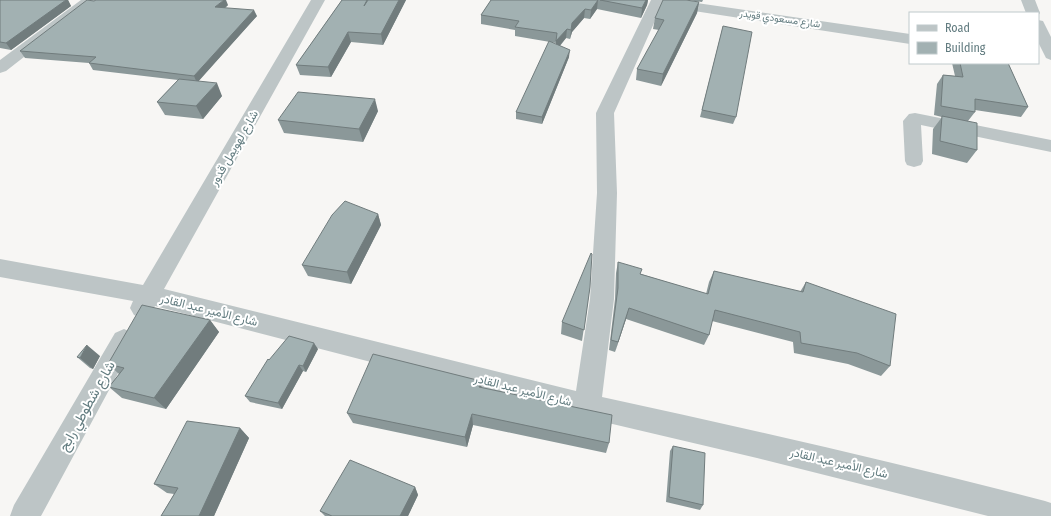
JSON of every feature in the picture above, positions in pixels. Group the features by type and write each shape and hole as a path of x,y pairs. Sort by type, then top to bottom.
{"street":[{"path":"0,68 90,0"},
{"name":"شارع لهويمل قدور","path":"150,295 318,0"},
{"path":"1028,0 1033,12"},
{"path":"588,406 602,299 607,192 605,113 653,1"},
{"name":"شارع مسعودي قويدر","path":"653,1 909,39"},
{"path":"1039,26 1051,55"},
{"path":"1039,58 1051,60"},
{"path":"914,161 912,121 915,118 1051,146"},
{"name":"شارع الأمير عبد القادر","path":"0,268 150,295 588,406 841,464 1045,516"},
{"name":"شارع شطوطي رابح","path":"25,516 150,295"}],"building":[{"path":"0,0 66,0 6,43 0,42"},
{"path":"87,0 224,0 215,7 254,10 194,76 89,63 96,57 20,51"},
{"path":"342,0 367,0 364,6 368,0 399,0 381,34 348,32 328,67 296,65"},
{"path":"491,0 598,0 591,10 585,9 572,23 571,30 567,29 556,41 557,33 515,27 519,21 481,15"},
{"path":"600,0 646,0 642,8"},
{"path":"663,0 686,0 699,2 663,74 637,69 664,20 655,18"},
{"path":"723,26 752,32 736,117 702,110"},
{"path":"549,41 570,50 542,117 516,112"},
{"path":"960,64 1008,64 1028,107 975,99 975,112 941,106 943,75 963,77"},
{"path":"179,79 217,83 196,106 157,102"},
{"path":"298,92 375,99 359,129 278,120"},
{"path":"942,116 977,123 977,150 940,141"},
{"path":"345,201 378,214 347,272 302,265 332,215"},
{"path":"591,253 590,287 584,330 562,322"},
{"path":"618,262 642,269 640,274 708,294 714,271 803,292 806,282 896,314 890,366 857,353 801,343 800,332 715,310 709,335 629,308 618,342 611,340 618,288"},
{"path":"142,305 210,320 154,398 109,387 124,368 108,364"},
{"path":"289,336 314,343 303,366 299,365 278,403 245,396 268,359 269,360"},
{"path":"87,345 80,358 77,357"},
{"path":"373,354 481,381 479,387 612,415 609,443 472,414 465,437 347,413"},
{"path":"187,421 240,428 199,516 161,516 178,488 154,484"},
{"path":"673,446 705,453 703,505 669,497"},
{"path":"350,460 415,487 400,516 332,516 320,511"}]}
